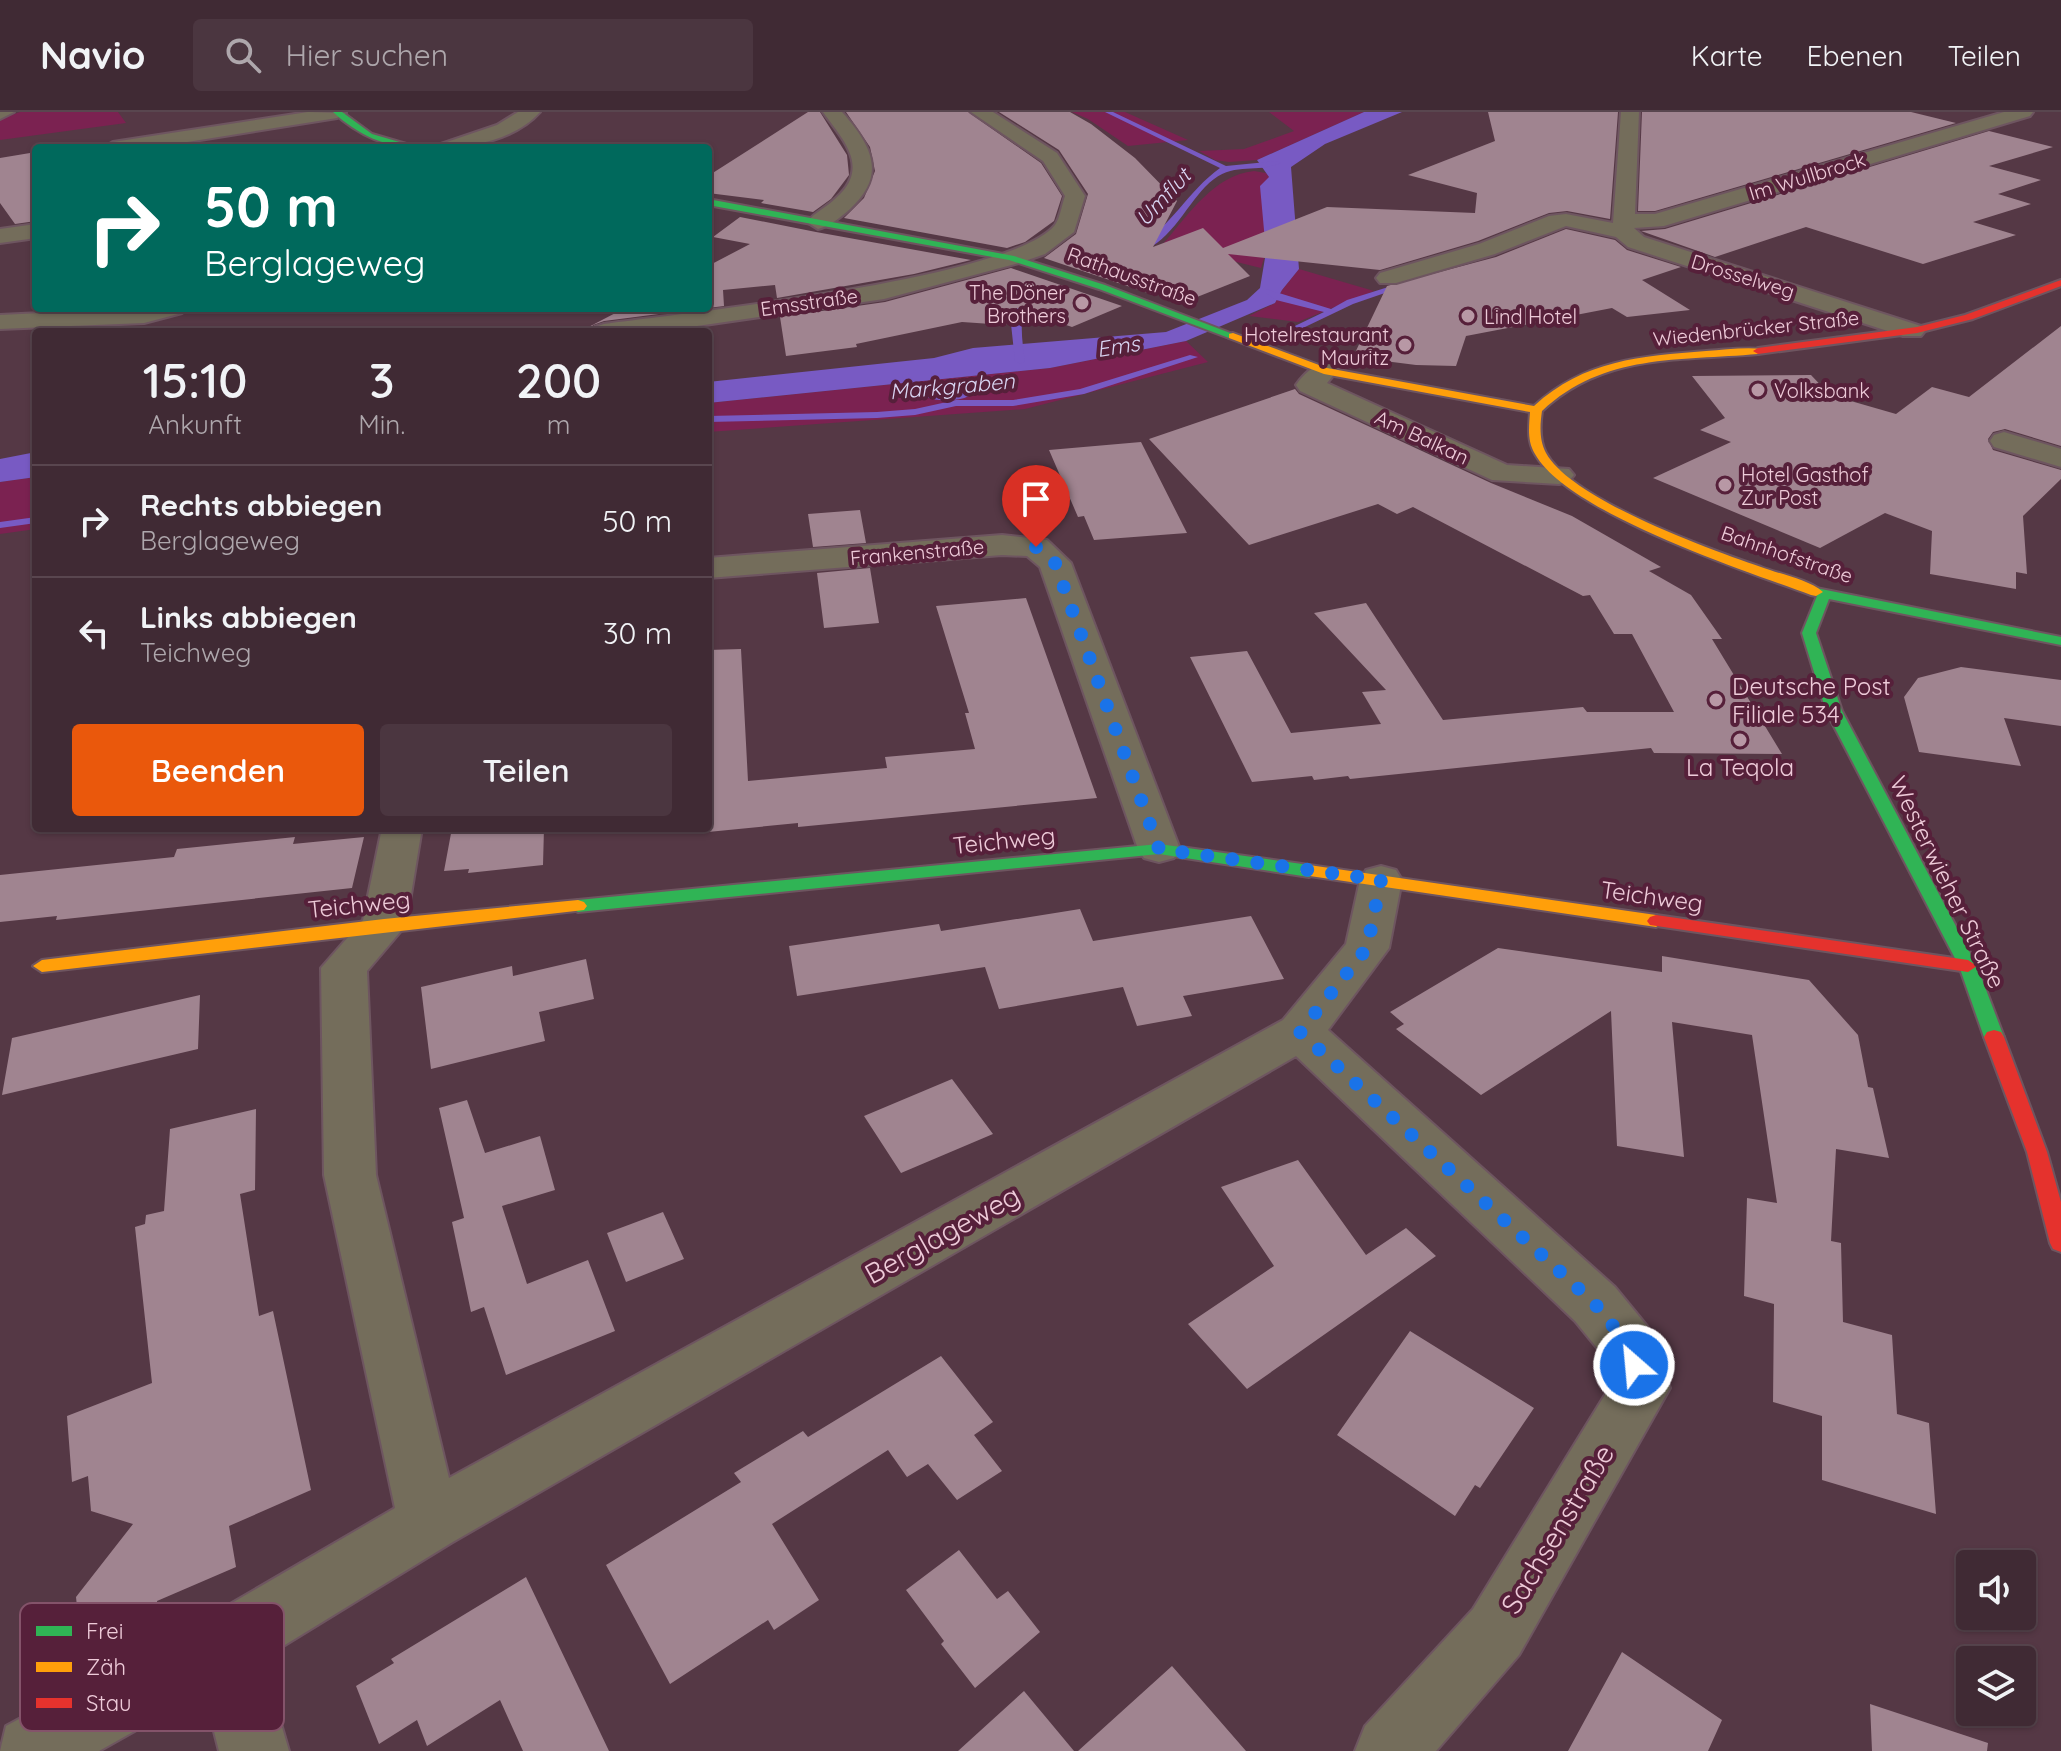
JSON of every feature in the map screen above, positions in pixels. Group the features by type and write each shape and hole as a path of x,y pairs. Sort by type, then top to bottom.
{"street":[{"path":"138,144 337,112 369,136 400,144"},
{"path":"460,144 504,129 531,112"},
{"path":"818,222 845,206 861,185 864,164 851,132 832,112"},
{"name":"Emsstraße","path":"630,328 884,292 1037,249 1066,227 1075,196 1050,157 980,112"},
{"path":"1623,226 1630,112"},
{"name":"Im Wullbrock","path":"1623,226 1656,221 2024,112"},
{"name":"Im Wullbrock","path":"1954,114 1989,121"},
{"name":"Rathausstraße","path":"712,203 1011,258 1102,287 1324,371 1536,410"},
{"name":"Drosselweg","path":"1388,278 1487,249 1566,220 1623,226 1636,242 1912,331"},
{"path":"0,236 32,232"},
{"name":"Wiedenbrücker Straße","path":"1536,410 1557,390 1590,372 1636,362 1853,342 1912,331 1969,317 2061,283"},
{"path":"0,322 144,316 158,312"},
{"path":"627,312 650,325"},
{"path":"144,316 173,328"},
{"name":"Am Balkan","path":"1324,371 1309,385 1502,474 1559,475"},
{"path":"1536,410 1533,437 1544,460 1559,475"},
{"path":"2004,441 2061,458"},
{"name":"Bahnhofstraße","path":"1559,475 1628,516 1750,568 1824,595 2061,641"},
{"name":"Frankenstraße","path":"712,568 1002,545 1036,547 1055,563 1159,849"},
{"name":"Westerwieher Straße","path":"1824,595 1809,633 1834,711 1968,966 2037,1152 2061,1243"},
{"path":"401,832 384,925 344,968 350,1175 429,1522"},
{"name":"Teichweg","path":"42,966 384,925 1159,849 1968,966"},
{"name":"Berglageweg","path":"284,1608 429,1522 1300,1032 1367,948 1381,880"},
{"name":"Sachsenstraße","path":"1300,1032 1595,1304 1627,1343 1641,1388 1496,1632 1390,1751"},
{"name":"Berglageweg","path":"31,1751 67,1731"},
{"path":"248,1731 254,1751"}],"shaded area":[{"path":"20,112 118,112 126,123 0,140 0,119"},
{"path":"1072,112 1125,112 1188,140 1128,146"},
{"path":"1269,112 1364,112 1257,160 1215,160 1199,151 1244,149 1294,131"},
{"path":"1254,171 1266,173 1269,177 1266,252 1261,268 1163,244 1214,188 1240,174"},
{"path":"1299,269 1374,291 1298,322 1249,316 1275,303"},
{"path":"1186,341 1208,362 1025,409 712,432 712,403 1050,368"},
{"path":"32,478 32,530 0,534 0,482"}],"water":[{"name":"Ems","path":"1364,112 1402,112 1325,144 1291,167 1299,269 1275,303 1186,341 1050,368 712,403 712,382 934,358 973,348 1166,332 1247,300 1260,288 1266,252 1260,186 1269,177 1257,160"},
{"path":"32,453 32,478 0,482 0,459"}],"building":[{"path":"808,112 820,112 847,155 849,175 831,199 813,212 761,203 764,200 712,194 712,173"},
{"path":"846,112 968,112 1041,163 1062,196 1054,221 1025,242 1007,248 844,218 864,198 875,171 870,147"},
{"path":"999,112 1070,112 1091,124 1135,158 1177,201 1153,247 1203,228 1223,248 1327,207 1475,213 1477,193 1408,175 1495,141 1488,112 1618,112 1610,219 1567,211 1549,213 1478,241 1380,270 1228,254 1250,276 1187,301 1157,292 1151,294 1044,258 1076,234 1088,194 1059,150"},
{"path":"1642,112 1911,112 1956,123 1655,211 1638,211"},
{"path":"1989,131 2053,147 1989,166 2041,180 1998,194 2031,204 1973,222 2016,235 1923,264 1806,227 1715,257 1641,231 1665,229"},
{"path":"32,153 32,222 15,224 0,203 0,158"},
{"path":"740,217 971,260 914,274 777,298 775,285 723,290 724,306 712,308 712,264 750,244 713,237"},
{"path":"1566,229 1615,240 1627,250 1681,267 1642,280 1690,310 1627,317 1612,308 1466,336 1456,366 1416,365 1353,357 1387,286 1496,257"},
{"path":"1011,268 1122,306 1072,327 1016,308 1006,325 962,322 856,344 857,347 786,356 780,317 885,302"},
{"path":"617,312 675,312 604,321 587,328"},
{"path":"2061,326 2061,446 2005,429 1993,432 1988,439 1993,450 2061,470 2061,479 2023,516 2027,574 2016,572 2016,589 1930,574 1932,531 1885,513 1820,548 1653,478 1731,442 1700,430 1725,418 1692,376 1811,375 1830,395 1896,414 1932,387 1969,397"},
{"path":"1295,389 1299,394 1491,483 1572,516 1661,567 1649,571 1691,595 1722,639 1712,639 1782,754 1654,753 1651,748 1350,779 1348,776 1314,780 1312,776 1252,782 1190,657 1247,651 1291,733 1381,724 1362,692 1386,690 1314,613 1366,603 1443,720 1583,707 1587,712 1674,712 1632,634 1614,634 1590,595 1583,596 1413,507 1397,514 1378,504 1249,545 1149,439"},
{"path":"1141,442 1187,533 1094,540 1084,516 1078,517 1049,450"},
{"path":"860,510 866,543 813,547 808,514"},
{"path":"870,568 879,623 824,628 817,573"},
{"path":"1026,598 1097,798 798,827 798,823 712,832 712,650 741,649 748,781 887,768 885,757 975,749 965,713 969,713 936,606"},
{"path":"1961,667 2061,680 2061,726 2004,718 2021,766 1919,752 1904,697 1918,678"},
{"path":"451,832 544,832 543,865 468,873 469,869 444,871"},
{"path":"295,837 293,844 364,837 352,888 56,920 57,916 0,922 0,875 174,857 177,849"},
{"path":"1080,909 1093,941 1251,916 1284,979 1183,996 1192,1016 1137,1026 1123,987 999,1009 985,967 797,996 789,946 939,924 941,931"},
{"path":"1498,948 1662,972 1662,956 1809,980 1858,1035 1868,1087 1873,1088 1889,1158 1836,1149 1831,1241 1841,1243 1843,1322 1892,1335 1897,1414 1929,1423 1936,1514 1822,1480 1822,1416 1773,1402 1774,1304 1744,1296 1747,1198 1777,1203 1752,1035 1672,1022 1684,1157 1617,1146 1611,1011 1481,1095 1396,1029 1404,1024 1390,1012"},
{"path":"586,959 594,999 539,1012 545,1041 431,1069 421,987 512,966 513,976"},
{"path":"200,995 198,1049 2,1095 12,1038"},
{"path":"952,1079 993,1134 901,1173 864,1116"},
{"path":"467,1100 485,1153 540,1136 555,1190 502,1206 527,1284 588,1260 615,1331 506,1375 484,1307 471,1312 452,1222 464,1218 439,1108"},
{"path":"256,1109 255,1190 240,1194 259,1316 273,1311 311,1490 229,1526 236,1567 157,1603 77,1603 76,1597 133,1524 91,1511 88,1476 72,1482 67,1416 152,1383 135,1227 145,1224 146,1215 164,1211 170,1129"},
{"path":"1298,1160 1366,1255 1406,1228 1436,1256 1247,1389 1188,1324 1274,1266 1221,1187"},
{"path":"663,1212 684,1259 626,1282 607,1233"},
{"path":"1410,1331 1534,1408 1480,1488 1475,1485 1455,1516 1337,1435"},
{"path":"941,1356 993,1422 974,1435 1002,1471 957,1500 928,1464 907,1477 888,1450 772,1524 819,1600 774,1630 768,1620 670,1684 606,1565 741,1482 734,1473 803,1431 808,1437"},
{"path":"959,1550 997,1599 1008,1591 1040,1632 975,1688 941,1644 944,1641 906,1590"},
{"path":"526,1577 609,1751 523,1751 500,1700 427,1746 417,1720 379,1744 356,1686 394,1663 391,1659"},
{"path":"1622,1652 1722,1720 1708,1751 1568,1751"},
{"path":"1172,1666 1246,1751 1078,1751"},
{"path":"1024,1691 1074,1751 958,1751"},
{"path":"1870,1704 1988,1743 1987,1751 1872,1751"}],"waterway":[{"name":"Umflut","path":"1108,112 1225,168"},
{"name":"Umflut","path":"1225,168 1277,163"},
{"name":"Umflut","path":"1140,249 1166,230 1201,186 1225,168"},
{"name":"Markgraben","path":"1332,312 1350,302 1404,285"},
{"name":"Markgraben","path":"1269,291 1279,298 1332,312"},
{"name":"Umflut","path":"1020,361 1016,324 1026,296 1032,293"},
{"name":"Markgraben","path":"1279,336 1332,312"},
{"name":"Markgraben","path":"712,419 877,415 915,412 956,403 1013,403 1081,392 1193,357"},
{"path":"905,375 914,389 921,392 937,396 964,396"},
{"name":"Markgraben","path":"0,525 32,521"}],"traffic: fast":[{"path":"337,112 369,136 400,144"},
{"path":"712,203 1011,258 1102,287 1233,336"},
{"path":"1816,592 2061,641"},
{"path":"1824,595 1809,633 1834,711 1968,966 1994,1037"},
{"path":"578,906 1159,849 1309,871"}],"traffic: slow":[{"path":"1233,336 1324,371 1536,410"},
{"path":"1758,351 1653,359 1612,366 1584,375 1562,388 1536,410 1536,444 1546,462 1567,481 1632,519 1816,592"},
{"path":"1309,871 1656,921"},
{"path":"42,966 384,925 578,906"}],"traffic: jam":[{"path":"1758,351 1917,330 1969,317 2061,283"},
{"path":"1656,921 1968,966"},
{"path":"1994,1037 2037,1152 2061,1243"}],"place":[{"name":"The Döner Brothers","path":"1082,303"},
{"name":"Lind Hotel","path":"1468,316"},
{"name":"Hotelrestaurant Mauritz","path":"1405,345"},
{"name":"Volksbank","path":"1758,390"},
{"name":"Hotel Gasthof Zur Post","path":"1725,485"},
{"name":"Deutsche Post Filiale 534","path":"1716,700"},
{"name":"La Teqola","path":"1740,740"}],"route":[{"path":"1036,547 1055,563 1159,849 1381,880 1367,948 1300,1032 1595,1304 1627,1343 1634,1365"}]}
